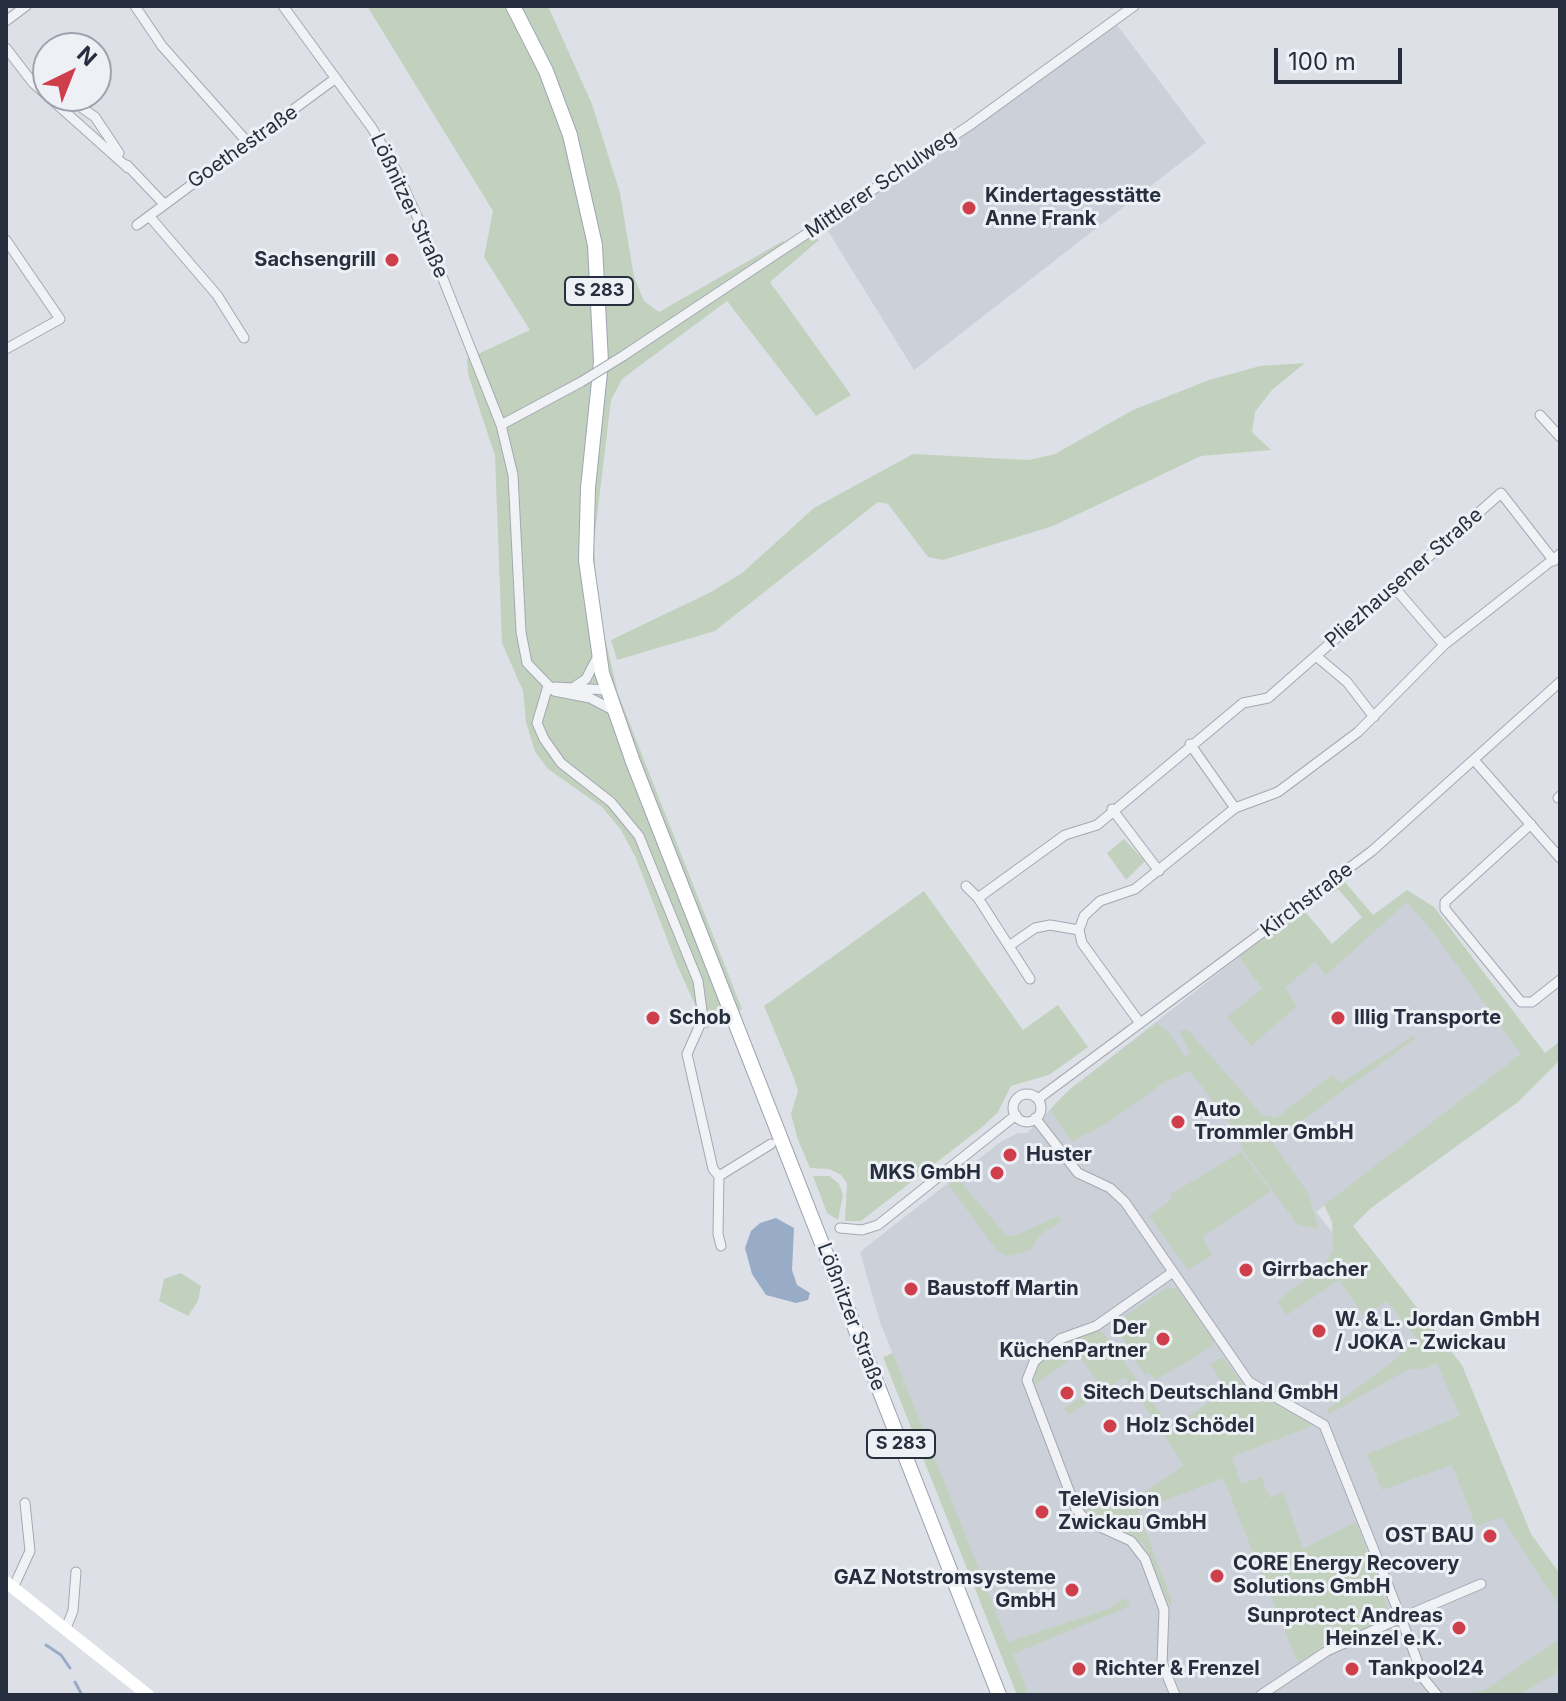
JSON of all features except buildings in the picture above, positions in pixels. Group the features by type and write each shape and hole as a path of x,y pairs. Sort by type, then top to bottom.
{"main road":[{"name":"S 283","path":"513,6 546,71 570,135 595,245 601,362 585,538 598,656 613,710"},
{"name":"Lößnitzer Straße","path":"613,710 999,1695"},
{"path":"10,1584 148,1695"}],"street":[{"path":"6,21 26,6"},
{"path":"135,6 162,46 250,145"},
{"name":"Lößnitzer Straße","path":"283,6 372,128 394,166 426,236 501,425 513,475 522,646 527,663 548,686"},
{"name":"Mittlerer Schulweg","path":"501,425 623,356 970,125 1134,6"},
{"path":"6,48 32,82"},
{"name":"Goethestraße","path":"137,225 163,203 250,145 336,78"},
{"path":"65,112 163,203"},
{"path":"88,112 95,117 128,168"},
{"path":"150,217 217,295 244,338"},
{"path":"6,240 60,319 6,349"},
{"path":"1540,415 1560,437"},
{"name":"Pliezhausener Straße","path":"978,898 1065,835 1097,825 1112,809 1243,703 1268,698 1501,493 1557,558 1444,645 1374,717 1278,792 1235,808 1135,889 1100,901 1084,916 1079,930"},
{"path":"1394,587 1444,645"},
{"path":"570,689 586,679 598,656"},
{"name":"Pliezhausener Straße","path":"1316,656 1347,682 1374,717"},
{"name":"Kirchstraße","path":"840,1228 862,1230 878,1225 1016,1115 1013,1106 1019,1097 1030,1094 1038,1099 1372,851 1560,682"},
{"path":"548,686 607,690"},
{"path":"548,686 568,696 590,698 613,710"},
{"path":"548,686 537,723 544,739 561,763 611,802 639,836 659,878 698,981 703,1018 687,1054 713,1169 719,1176 721,1246"},
{"path":"590,698 607,690"},
{"path":"1190,744 1235,808"},
{"path":"1474,760 1558,851"},
{"path":"1112,809 1159,871"},
{"path":"1531,824 1445,902 1445,909 1521,1002 1532,1002 1560,980"},
{"path":"966,886 978,898 1030,979"},
{"path":"1009,946 1035,928 1050,925 1079,930 1082,943 1140,1023"},
{"path":"1016,1115 1025,1121 1035,1118 1040,1108 1038,1099"},
{"path":"1035,1118 1078,1173 1118,1194 1249,1382 1324,1425 1424,1679 1437,1695"},
{"path":"719,1176 771,1144"},
{"path":"1173,1272 1096,1326 1060,1339 1034,1362 1027,1380 1076,1509 1087,1521 1131,1541 1145,1559 1164,1610 1162,1663 1175,1695"},
{"path":"10,1584 30,1551 25,1503"},
{"path":"66,1628 73,1611 76,1572"},
{"path":"1261,1695 1327,1651 1481,1584"}],"shaded area":[{"path":"1114,21 1206,143 914,370 823,223"},
{"path":"1408,893 1524,1052 1316,1212 1442,1368 1464,1427 1528,1554 1560,1608 1560,1695 1029,1695 880,1322 860,1252 999,1143 1018,1133 1027,1133 1069,1090 1239,957 1262,989 1284,988 1366,919 1370,925"}],"green space":[{"path":"367,6 548,6 592,104 620,193 634,277 644,301 659,312 783,241 788,250 810,235 819,240 770,282 851,395 816,416 727,301 622,379 611,400 594,542 597,603 617,689 613,694 617,691 742,1009 706,1029 677,965 636,858 621,830 602,807 548,769 535,752 526,722 523,691 502,643 495,456 468,374 467,359 530,330 484,257 493,211"},
{"path":"1305,363 1272,390 1255,412 1252,432 1271,450 1201,456 1053,526 943,560 928,557 888,504 878,502 715,631 617,660 611,640 711,592 742,573 814,508 913,454 1029,460 1055,454 1133,410 1209,380 1260,366"},
{"path":"1124,839 1145,861 1126,880 1107,853"},
{"path":"1344,881 1373,915 1407,890 1434,907 1545,1053 1560,1041 1560,1060 1518,1102 1371,1208 1353,1226 1462,1365 1531,1534 1560,1574 1560,1608 1502,1517 1476,1526 1452,1465 1382,1490 1367,1454 1460,1416 1437,1363 1427,1368 1407,1370 1329,1414 1327,1410 1391,1363 1417,1339 1387,1301 1364,1316 1339,1280 1287,1315 1277,1301 1323,1267 1333,1250 1332,1222 1324,1205 1521,1054 1433,932 1407,902 1326,975 1315,962 1285,988 1297,1006 1251,1046 1227,1017 1262,989 1239,957 1303,909 1332,944 1362,917 1338,889 1331,894 1328,892"},
{"path":"924,891 1023,1030 1058,1005 1088,1047 1049,1075 1011,1086 998,1112 981,1128 861,1221 845,1221 847,1183 841,1175 829,1169 810,1168 798,1140 791,1114 798,1091 764,1006"},
{"path":"1157,1023 1170,1034 1185,1057 1190,1052 1179,1031 1188,1030 1262,1115 1276,1118 1332,1075 1341,1083 1414,1036 1416,1038 1272,1142 1308,1193 1319,1229 1298,1225 1241,1148 1241,1138 1190,1071 1166,1081 1106,1124 1072,1141 1051,1111 1054,1105"},
{"path":"1241,1152 1271,1191 1202,1237 1212,1255 1188,1270 1149,1216 1171,1200 1171,1194"},
{"path":"813,1176 830,1176 839,1184 843,1195 838,1220 827,1213"},
{"path":"958,1179 1006,1235 1015,1236 1058,1216 1061,1221 1041,1234 1031,1250 1009,1256 998,1252 949,1185"},
{"path":"181,1273 201,1286 198,1301 188,1316 159,1301 164,1279"},
{"path":"1168,1287 1177,1289 1213,1339 1213,1346 1156,1380 1149,1373 1145,1375 1131,1355 1135,1352 1113,1328 1114,1323"},
{"path":"1098,1330 1104,1334 1171,1428 1227,1390 1210,1364 1223,1357 1245,1388 1314,1425 1232,1457 1241,1484 1261,1477 1270,1498 1283,1492 1303,1549 1356,1522 1390,1613 1380,1623 1326,1644 1298,1663 1223,1478 1138,1511 1172,1601 1170,1607 1143,1543 1085,1511 1103,1499 1116,1504 1131,1501 1183,1466 1180,1459 1125,1377 1070,1414 1064,1409 1099,1384 1078,1354 1033,1386 1038,1363 1070,1341"},
{"path":"893,1353 1008,1642 1108,1609 1126,1598 1130,1606 1013,1654 1029,1695 1017,1695 883,1357"},
{"path":"1560,1639 1560,1665 1553,1675 1519,1695 1462,1695 1485,1690"}],"water":[{"path":"776,1218 794,1228 792,1270 797,1285 810,1293 808,1300 796,1303 766,1295 752,1274 745,1248 751,1231 760,1223"}],"waterway":[{"path":"46,1645 61,1655 70,1668"},
{"path":"75,1682 82,1695"}],"place":[{"name":"Kindertagesstätte Anne Frank","path":"969,208"},
{"name":"Sachsengrill","path":"392,260"},
{"name":"Schob","path":"653,1018"},
{"name":"Illig Transporte","path":"1338,1018"},
{"name":"Auto Trommler GmbH","path":"1178,1122"},
{"name":"Huster","path":"1010,1155"},
{"name":"MKS GmbH","path":"997,1173"},
{"name":"Girrbacher","path":"1246,1270"},
{"name":"Baustoff Martin","path":"911,1289"},
{"name":"W. & L. Jordan GmbH / JOKA - Zwickau","path":"1319,1331"},
{"name":"Der KüchenPartner","path":"1163,1339"},
{"name":"Sitech Deutschland GmbH","path":"1067,1393"},
{"name":"Holz Schödel","path":"1110,1426"},
{"name":"TeleVision Zwickau GmbH","path":"1042,1512"},
{"name":"OST BAU","path":"1490,1536"},
{"name":"CORE Energy Recovery Solutions GmbH","path":"1217,1576"},
{"name":"GAZ Notstromsysteme GmbH","path":"1072,1590"},
{"name":"Sunprotect Andreas Heinzel e.K.","path":"1459,1628"},
{"name":"Richter & Frenzel","path":"1079,1669"},
{"name":"Tankpool24","path":"1352,1669"}]}
